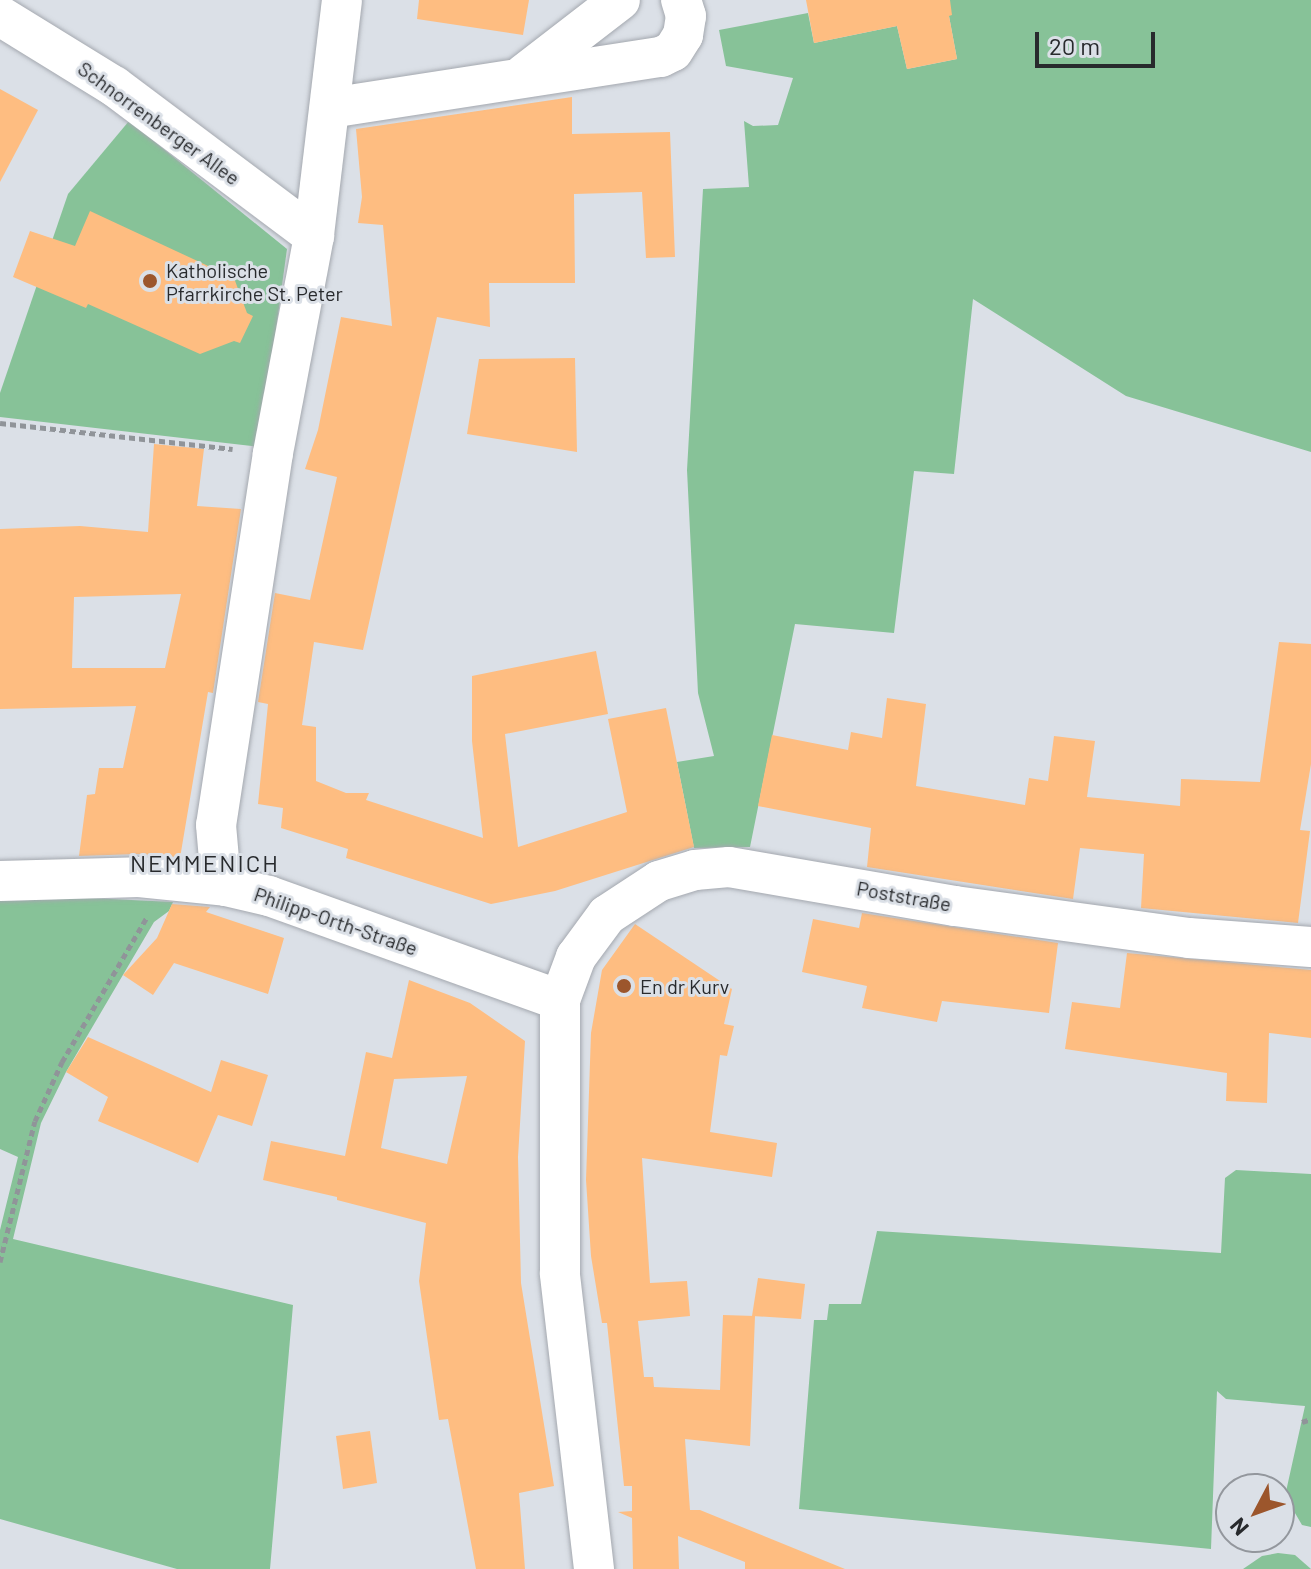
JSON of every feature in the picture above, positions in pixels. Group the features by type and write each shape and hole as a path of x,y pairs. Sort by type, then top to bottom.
{"street":[{"name":"Philipp-Orth-Straße","path":"342,0 314,236 273,453 215,843 226,886 269,896 560,1000"},
{"path":"517,79 620,0"},
{"path":"330,108 668,55 683,35 686,16 681,0"},
{"name":"Schnorrenberger Allee","path":"0,16 114,86 314,236"},
{"name":"Poststraße","path":"560,1000 576,957 607,915 659,881 714,867 742,868 955,906 1189,938 1311,947"},
{"path":"0,881 139,877 226,886"},
{"path":"560,1000 560,1273 594,1569"}],"path":[{"path":"0,423 273,453"},
{"path":"0,1262 35,1121 62,1062 148,918 139,877"},
{"path":"1302,1422 1311,1419"}],"green space":[{"path":"946,0 1311,0 1311,452 1126,396 973,299 954,474 914,471 894,633 795,624 750,847 694,848 677,762 714,756 698,693 687,470 703,189 749,187 744,121 753,126 778,125 793,78 726,66 719,30 808,13 814,43 897,26 907,69 957,59"},
{"path":"129,121 287,249 260,447 0,417 0,393 68,194"},
{"path":"90,898 173,902 169,911 154,922 66,1072 41,1123 13,1239 293,1305 270,1569 177,1569 0,1519 0,1230 18,1157 0,1149 0,901"},
{"path":"1236,1170 1311,1174 1311,1527 1302,1525 1295,1513 1295,1473 1290,1473 1305,1406 1226,1399 1217,1391 1211,1549 799,1509 814,1320 827,1320 829,1304 861,1304 877,1231 1221,1253 1225,1178"},
{"path":"1278,1553 1295,1555 1311,1569 1243,1569 1262,1556"}],"building":[{"path":"419,0 529,0 523,35 417,19"},
{"path":"806,0 950,0 952,15 949,16 957,59 907,69 897,26 814,43"},
{"path":"0,89 38,110 0,182"},
{"path":"572,97 572,134 670,132 675,257 646,258 642,192 574,194 575,283 489,283 490,327 437,317 363,650 314,642 302,725 316,727 316,781 346,793 369,793 366,800 483,838 472,741 472,676 596,651 608,714 505,734 518,847 627,812 608,719 666,708 694,847 555,891 491,904 346,858 348,849 281,828 283,808 258,804 268,704 258,702 275,593 310,600 337,477 305,469 318,430 341,317 392,326 383,225 358,223 362,197 356,129"},
{"name":"Katholische Pfarrkirche St. Peter","path":"90,211 234,278 247,313 253,316 240,343 234,341 200,354 88,304 86,308 13,277 30,231 75,246"},
{"path":"575,358 577,452 467,434 479,359"},
{"path":"154,444 204,449 197,506 241,509 213,693 208,692 180,858 138,854 79,856 87,795 95,794 99,768 123,768 136,706 0,709 0,529 80,526 148,532","holes":["181,594 165,668 72,668 74,597"]},
{"path":"1279,642 1311,644 1311,764 1300,830 1310,831 1298,923 1141,908 1144,854 1080,848 1073,899 867,867 871,828 758,806 772,735 848,750 851,732 882,738 887,698 926,704 916,786 1025,805 1029,778 1048,781 1054,736 1095,741 1087,797 1180,806 1181,779 1260,782"},
{"path":"172,904 210,907 206,912 284,938 268,994 174,963 153,995 123,975 157,938"},
{"path":"862,913 1058,943 1049,1013 942,1001 937,1022 862,1008 867,986 802,972 813,919 859,928"},
{"path":"635,924 732,989 724,1024 734,1026 727,1056 720,1055 710,1132 777,1143 772,1177 642,1158 650,1283 687,1281 690,1316 638,1321 644,1377 653,1377 654,1387 720,1390 723,1315 755,1316 750,1446 685,1439 690,1510 700,1510 845,1569 745,1569 745,1562 678,1536 679,1569 633,1569 632,1518 618,1512 632,1511 632,1486 624,1486 607,1323 602,1323 591,1256 586,1180 591,1033 602,970"},
{"path":"1127,953 1311,970 1311,1038 1269,1033 1267,1103 1226,1101 1227,1073 1065,1049 1072,1002 1120,1008"},
{"path":"409,980 470,1003 525,1041 518,1157 521,1283 554,1486 519,1493 525,1569 476,1569 448,1419 439,1420 419,1281 426,1223 337,1200 337,1197 263,1180 271,1141 345,1156 366,1052 392,1058","holes":["467,1076 447,1164 381,1148 394,1079"]},
{"path":"88,1037 211,1092 221,1060 268,1075 252,1126 218,1115 198,1163 98,1121 108,1097 66,1072"},
{"path":"758,1278 805,1284 801,1319 752,1316"},
{"path":"370,1431 377,1483 343,1489 336,1436"}],"place":[{"name":"Katholische Pfarrkirche St. Peter","path":"150,281"},
{"name":"En dr Kurv","path":"624,986"}],"district":[{"name":"NEMMENICH","path":"205,863"}]}
